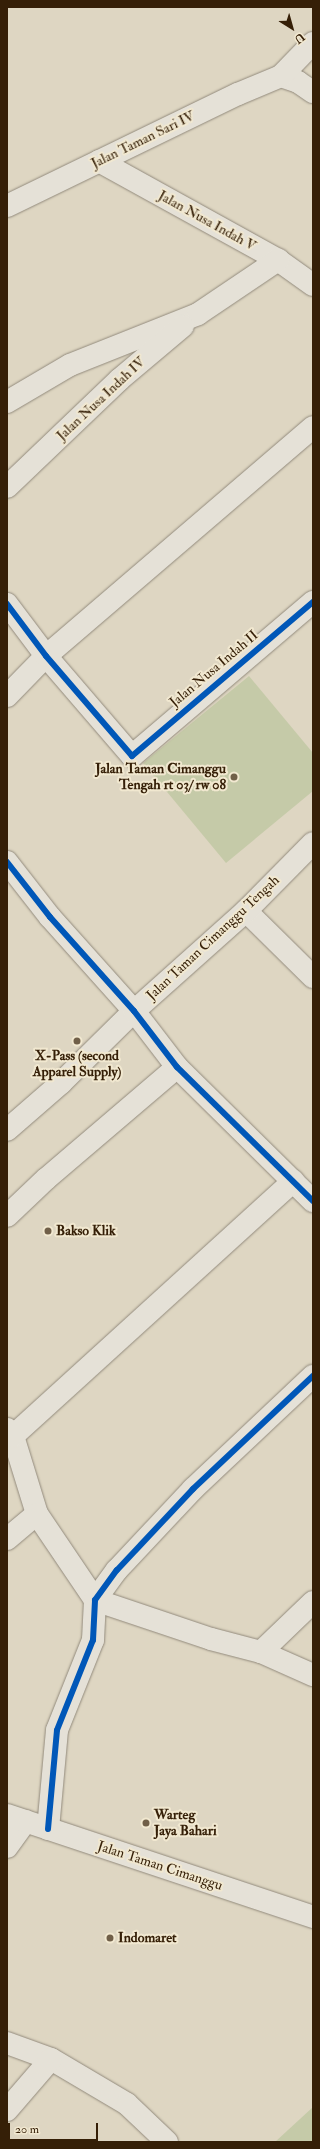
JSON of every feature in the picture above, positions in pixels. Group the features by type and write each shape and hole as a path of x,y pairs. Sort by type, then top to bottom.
{"street":[{"path":"313,43 281,76 298,82 313,92"},
{"name":"Jalan Taman Sari IV","path":"7,206 238,94 281,76"},
{"name":"Jalan Nusa Indah V","path":"99,161 278,260 313,285"},
{"name":"Jalan Nusa Indah IV","path":"7,486 120,379 198,314 278,260"},
{"name":"Jalan Nusa Indah IV","path":"7,402 70,365 198,314"},
{"path":"7,696 46,656 313,427"},
{"name":"Jalan Nusa Indah II","path":"46,656 132,756 313,602"},
{"path":"7,604 46,656"},
{"name":"Jalan Taman Cimanggu Tengah","path":"7,1130 61,1083 134,1011 246,911 313,842"},
{"path":"7,862 50,917 134,1011 177,1067 313,1202"},
{"path":"246,911 313,977"},
{"path":"7,1216 46,1178 177,1067"},
{"path":"293,1181 10,1432 37,1514 95,1600 211,1639 261,1652 313,1675"},
{"path":"48,1829 57,1730 93,1640 95,1600 117,1570 193,1488 313,1376"},
{"path":"7,1539 37,1514"},
{"path":"261,1652 313,1602"},
{"path":"7,1847 16,1818"},
{"name":"Jalan Taman Cimanggu","path":"16,1818 313,1917"},
{"path":"7,2043 52,2059 127,2104 167,2142"},
{"path":"7,2110 52,2059"}],"green space":[{"name":"Jalan Taman Cimanggu Tengah rt 03/ rw 08","path":"249,676 313,753 313,791 226,863 143,763"},
{"path":"313,2107 313,2142 275,2142"}],"cycle path":[{"path":"7,604 46,656 132,756 313,602"},
{"path":"7,862 50,917 134,1011 177,1067 313,1201"},
{"path":"48,1829 57,1730 93,1640 95,1600 117,1570 193,1489 313,1376"}],"place":[{"name":"Jalan Taman Cimanggu Tengah rt 03/ rw 08","path":"234,777"},
{"name":"X-Pass (second Apparel Supply)","path":"77,1041"},
{"name":"Bakso Klik","path":"48,1231"},
{"name":"Warteg Jaya Bahari","path":"146,1823"},
{"name":"Indomaret","path":"110,1938"}]}
